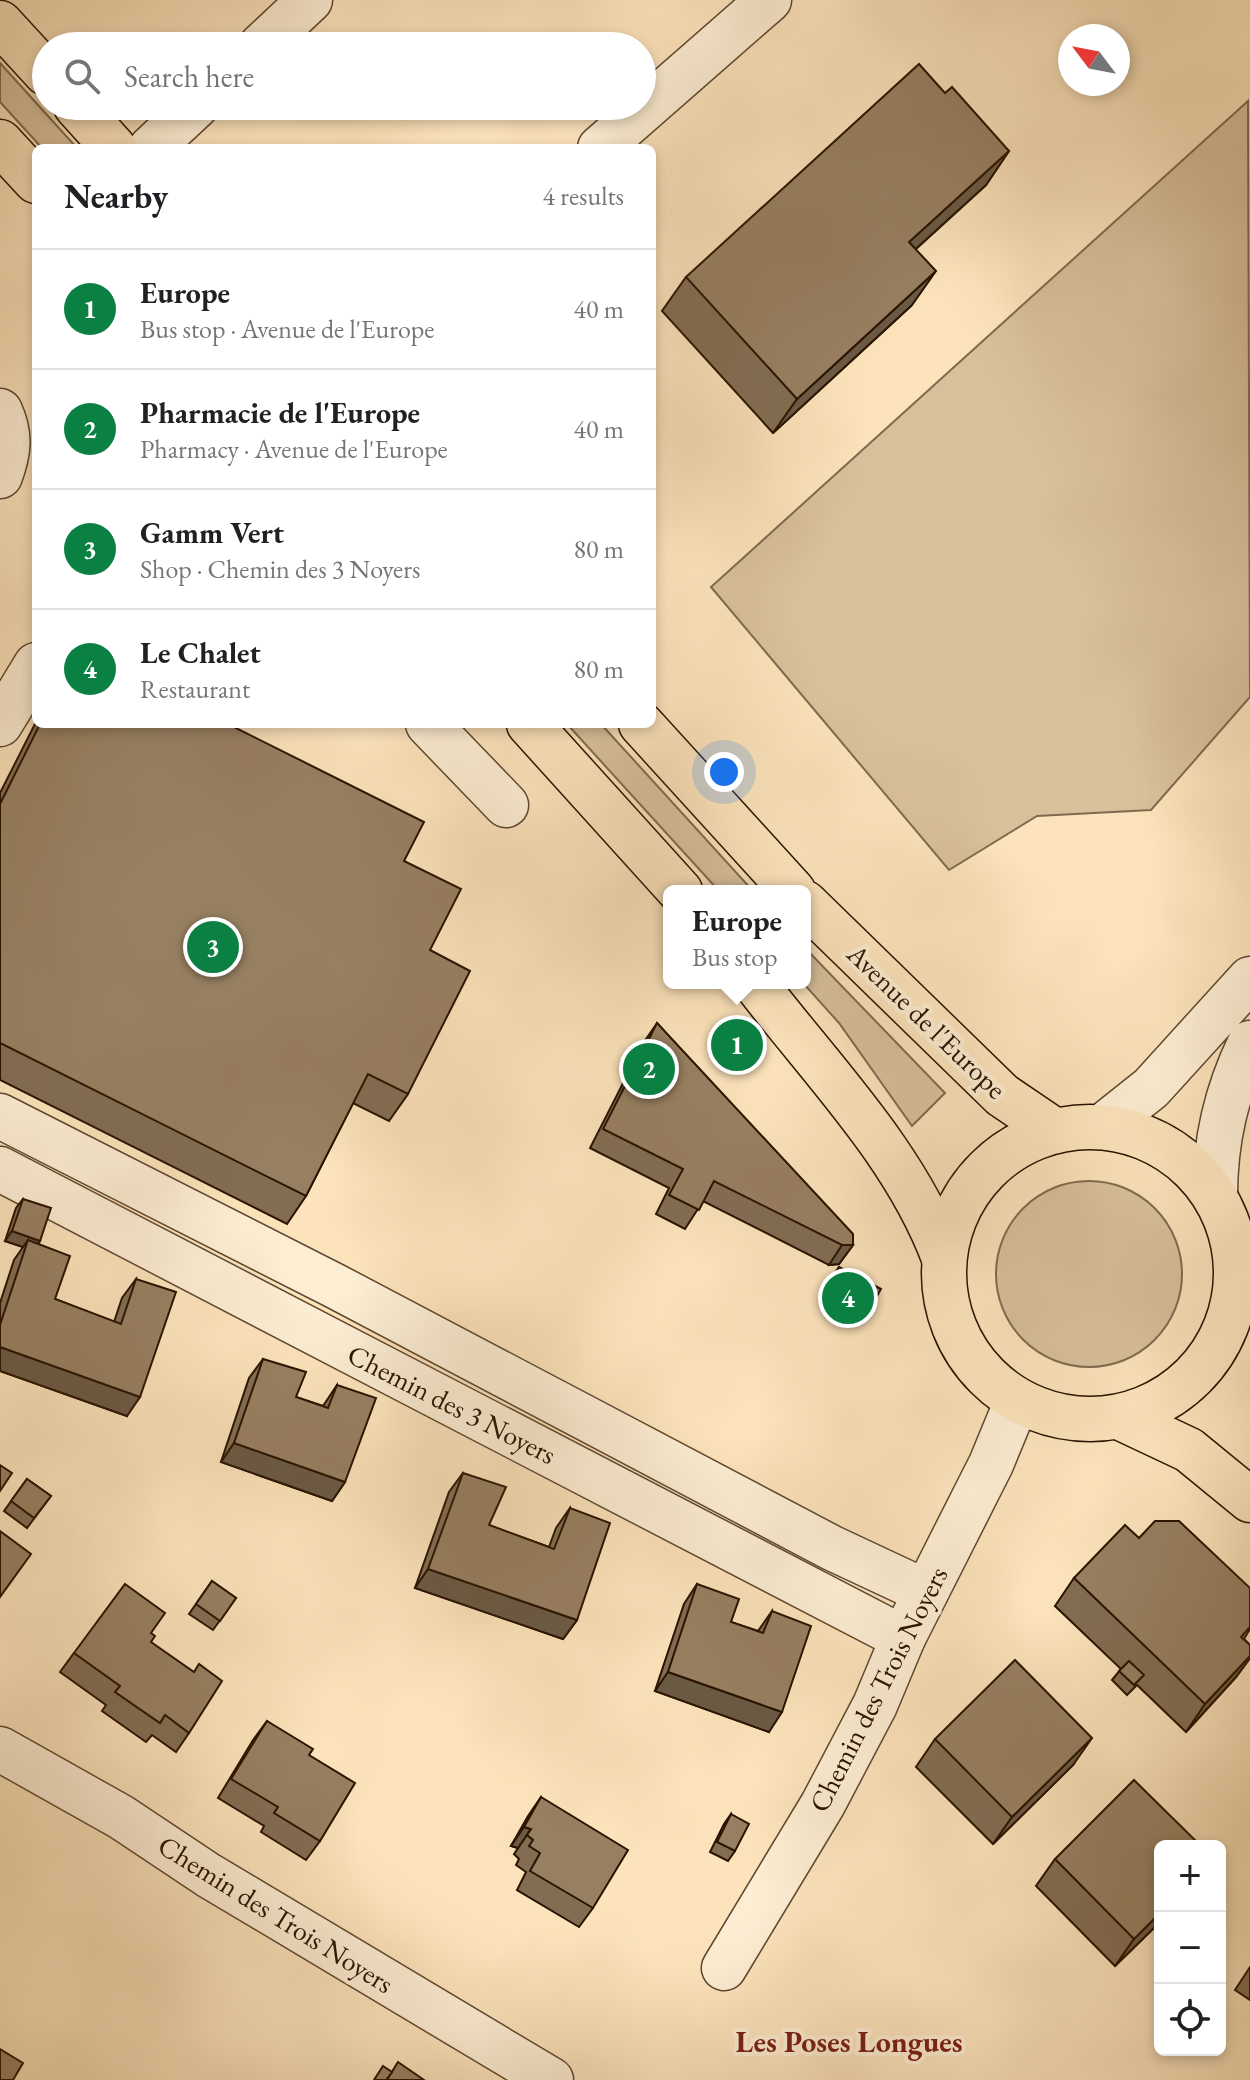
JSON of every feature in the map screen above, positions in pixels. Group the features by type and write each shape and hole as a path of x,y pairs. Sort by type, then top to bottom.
{"main road":[{"path":"0,23 32,58"},
{"path":"89,120 110,144"},
{"path":"0,142 32,177"},
{"path":"533,728 675,885"},
{"path":"645,728 788,885"},
{"name":"Avenue de l'Europe","path":"811,909 979,1074 1015,1105 1055,1131"},
{"path":"760,989 875,1133 929,1224 944,1258"},
{"path":"1102,1127 1134,1133 1163,1146 1192,1168 1215,1196 1230,1229 1243,1295 1212,1354 1200,1369 1163,1400 1119,1417 1077,1419 1056,1416 1017,1401 987,1378 955,1332 945,1296 944,1258 956,1215 979,1177 1013,1148 1055,1131 1102,1127"},
{"path":"1119,1417 1189,1450 1250,1500"}],"street":[{"path":"276,32 310,0"},
{"path":"656,99 769,0"},
{"path":"155,144 181,120"},
{"path":"605,144 632,120"},
{"path":"0,411 8,429 8,454 0,476"},
{"path":"0,724 32,672"},
{"path":"432,728 506,805"},
{"path":"1102,1127 1151,1088 1250,979"},
{"path":"1215,1196 1220,1127 1232,1083 1250,1043"},
{"path":"0,1116 335,1286 832,1548 926,1592"},
{"name":"Chemin des 3 Noyers","path":"0,1169 903,1638"},
{"name":"Chemin des Trois Noyers","path":"724,1968 823,1804 875,1705 903,1638 991,1464 1017,1401"},
{"name":"Chemin des Trois Noyers","path":"0,1749 121,1817 208,1875 551,2080"}],"shaded area":[{"path":"0,63 32,98 32,120 52,120 73,144 38,144 0,102"},
{"path":"1248,101 1250,697 1151,810 1037,816 949,870 711,587"},
{"path":"571,728 605,728 748,885 714,885"},
{"path":"811,954 945,1093 912,1126 839,1023 808,989 811,989"},
{"path":"1089,1181 1124,1188 1155,1208 1175,1239 1182,1274 1175,1309 1155,1340 1124,1360 1089,1367 1054,1360 1023,1340 1003,1309 996,1274 1003,1239 1023,1208 1054,1188"}],"building":[{"path":"919,64 945,93 952,87 1009,151 909,242 936,271 797,399 686,277"},
{"path":"38,728 236,728 424,822 404,861 461,889 430,950 470,971 408,1094 368,1074 306,1196 0,1043 0,804"},
{"path":"657,1023 853,1234 853,1245 842,1245 714,1181 699,1210 669,1195 683,1169 603,1129"},
{"path":"23,1199 51,1208 40,1241 12,1231"},
{"path":"28,1240 70,1256 55,1299 121,1324 136,1279 176,1292 140,1397 0,1347 0,1325"},
{"path":"839,1267 881,1289 870,1309 829,1287"},
{"path":"263,1359 306,1372 296,1397 328,1408 337,1385 376,1398 345,1482 234,1443"},
{"path":"0,1465 12,1473 0,1491"},
{"path":"463,1473 506,1487 489,1525 554,1549 570,1508 610,1523 577,1620 428,1569"},
{"path":"27,1479 51,1496 34,1518 11,1501"},
{"path":"1155,1521 1179,1521 1250,1588 1250,1627 1241,1637 1250,1645 1250,1656 1205,1704 1074,1578 1125,1525 1139,1538"},
{"path":"0,1531 31,1554 0,1597"},
{"path":"212,1581 236,1598 220,1621 196,1604"},
{"path":"125,1584 165,1613 151,1633 155,1636 151,1642 194,1672 199,1664 222,1681 189,1733 165,1715 160,1723 115,1692 120,1686 74,1653"},
{"path":"697,1584 739,1599 731,1622 763,1633 772,1611 811,1626 782,1712 668,1672"},
{"path":"1015,1660 1092,1738 1012,1817 935,1739"},
{"path":"1129,1661 1144,1675 1134,1685 1119,1671"},
{"path":"267,1721 313,1749 309,1755 355,1783 320,1841 274,1813 278,1807 231,1779"},
{"path":"1134,1780 1195,1840 1154,1840 1154,1919 1134,1939 1055,1859"},
{"path":"541,1797 628,1850 593,1908 530,1871 540,1853 529,1846 533,1840 527,1835 531,1829 524,1827"},
{"path":"731,1814 749,1824 735,1851 717,1842"},
{"path":"0,2049 23,2063 13,2080 0,2080"},
{"path":"398,2062 424,2080 387,2080"},
{"path":"383,2066 392,2072 386,2080 374,2080"}],"place":[{"name":"Gamm Vert","path":"213,947"},
{"name":"Europe","path":"737,1045"},
{"name":"Pharmacie de l'Europe","path":"649,1069"},
{"name":"Le Chalet","path":"848,1298"}],"district":[{"name":"Les Poses Longues","path":"849,2041"}]}
